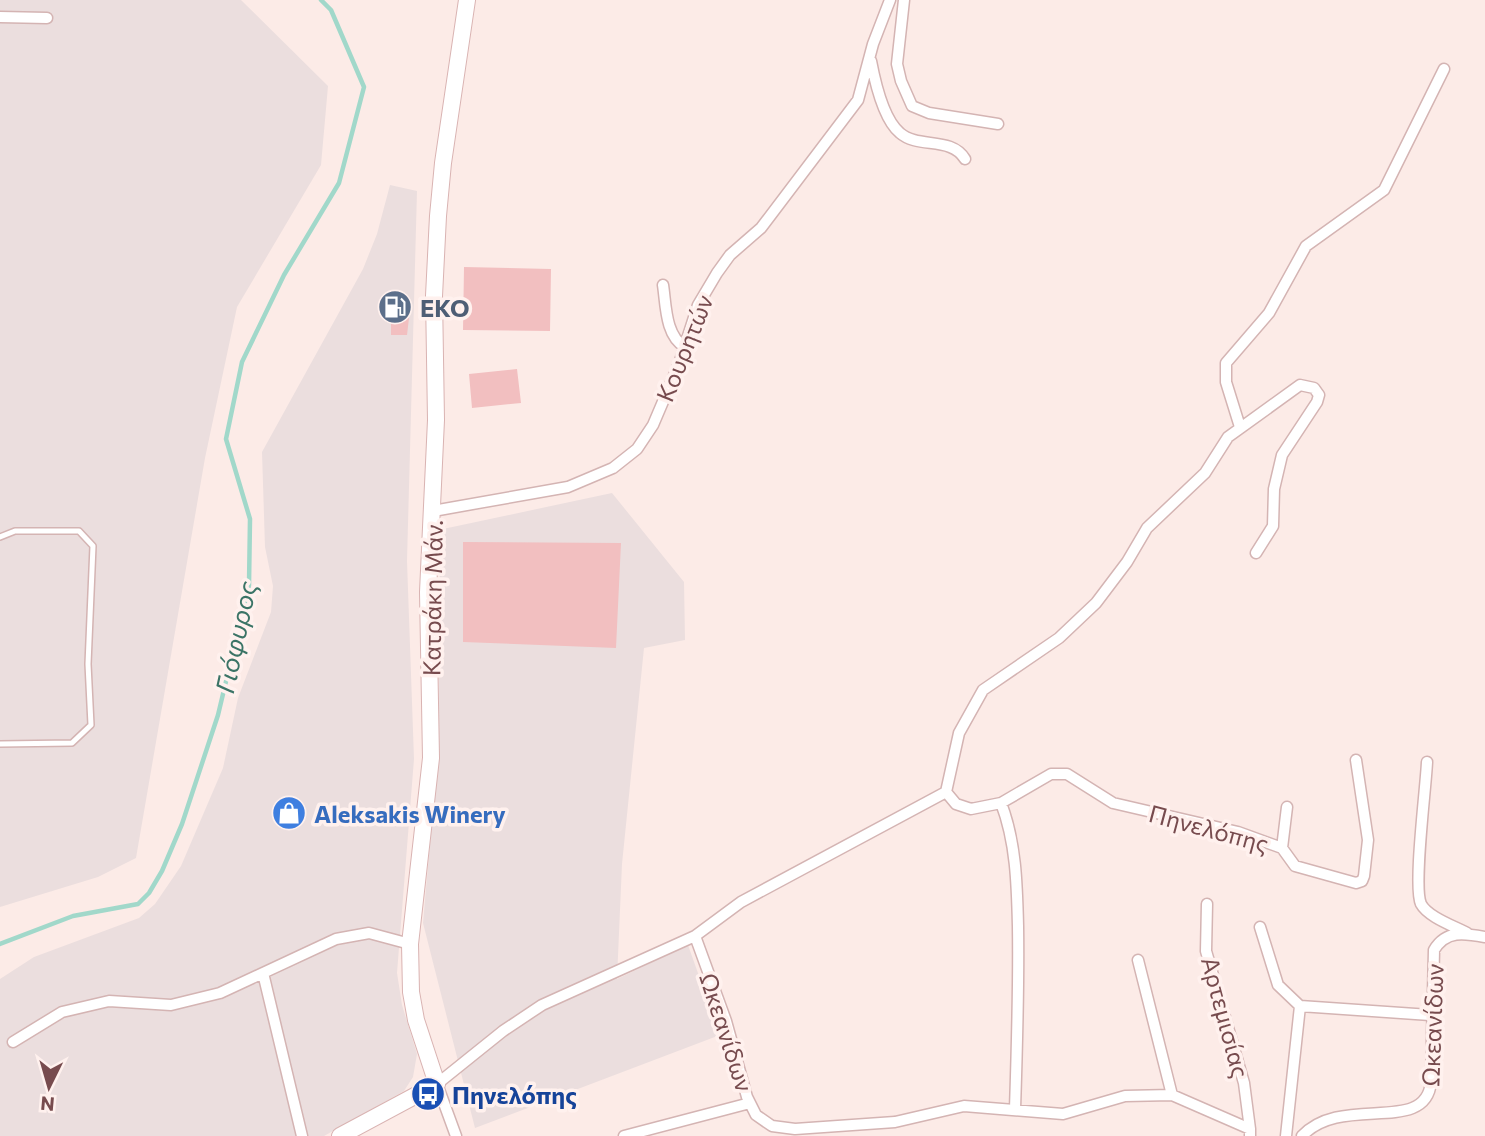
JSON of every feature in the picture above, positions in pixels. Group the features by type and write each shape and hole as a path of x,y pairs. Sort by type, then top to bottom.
{"street":[{"name":"Κατράκη Μάν.","path":"437,1084 414,1006 410,944 431,758 428,592 436,420 434,296 438,216 467,0"},
{"name":"Κουρητών","path":"433,511 568,487 620,464 637,449 649,432 685,347 698,305 723,264 761,228 847,118 860,96 870,55 890,0"},
{"path":"904,0 898,72 912,106 929,113 998,124"},
{"path":"0,17 47,18"},
{"path":"870,55 879,89 898,131 912,140 960,150 965,159"},
{"path":"1240,427 1226,382 1226,363 1269,313 1306,246 1384,190 1444,69"},
{"path":"663,285 671,330 676,341 685,347"},
{"path":"340,1136 437,1084 542,1005 695,936 741,902 946,792 959,733 983,690 1053,643 1096,603 1128,562 1147,528 1205,473 1218,450 1240,427 1300,385 1314,387 1319,395 1317,402 1282,454 1274,489 1273,526 1255,553"},
{"name":"Πηνελόπης","path":"946,792 956,804 971,809 1001,803 1051,774 1067,774 1113,803 1238,832 1282,848 1295,866 1349,882 1362,881 1367,865 1368,840 1356,761"},
{"path":"1427,762 1419,882 1421,904 1427,911 1467,933"},
{"path":"1001,803 1010,827 1017,891 1020,994 1015,1109"},
{"path":"1282,848 1287,807"},
{"name":"Αρτεμισίας","path":"1207,904 1206,951 1244,1083 1250,1133"},
{"path":"1260,927 1278,985 1300,1006 1430,1016"},
{"path":"13,1042 62,1012 109,1001 171,1005 220,993 336,939 369,933 410,944"},
{"name":"Ωκεανίδων","path":"1303,1136 1322,1121 1337,1117 1391,1121 1416,1117 1424,1111 1430,1097 1430,1016 1434,950 1440,939 1451,934 1467,933 1485,937"},
{"name":"Ωκεανίδων","path":"695,936 726,1021 750,1103 756,1115 772,1126 845,1131 915,1119 964,1106 1063,1114 1125,1097 1172,1095 1250,1133"},
{"path":"1138,960 1172,1095"},
{"path":"263,973 302,1136"},
{"path":"1286,1136 1300,1006"},
{"path":"437,1084 456,1136"},
{"path":"624,1136 750,1103"}],"lane":[{"path":"0,537 15,531 79,531 93,546 88,664 90,725 72,743 0,744"}],"shaded area":[{"path":"0,0 241,0 328,86 321,165 237,307 205,458 136,858 98,877 0,907"},
{"path":"390,185 417,191 407,561 414,759 397,973 402,1005 417,1054 413,1077 404,1091 324,1136 0,1136 0,979 34,957 139,918 155,904 181,866 223,768 238,698 271,612 273,586 265,547 262,452 363,269 377,234"},
{"path":"612,493 684,582 685,640 644,648 622,864 617,979 688,945 720,1035 475,1128 423,923 438,752 440,555 443,529"}],"building":[{"path":"464,267 551,269 550,331 463,330"},
{"path":"385,300 411,301 407,335 391,335 391,315 385,315"},
{"path":"517,369 521,403 472,408 469,374"},
{"path":"463,542 621,543 616,648 463,642"}],"waterway":[{"name":"Γιόφυρος","path":"0,944 73,916 138,904 149,893 162,871 182,824 218,715 249,585 250,519 226,439 242,362 284,275 339,183 364,87 331,10 321,0"}],"place":[{"name":"EKO","path":"395,307"},
{"name":"Aleksakis Winery","path":"289,813"},
{"name":"Πηνελόπης","path":"428,1094"}]}
